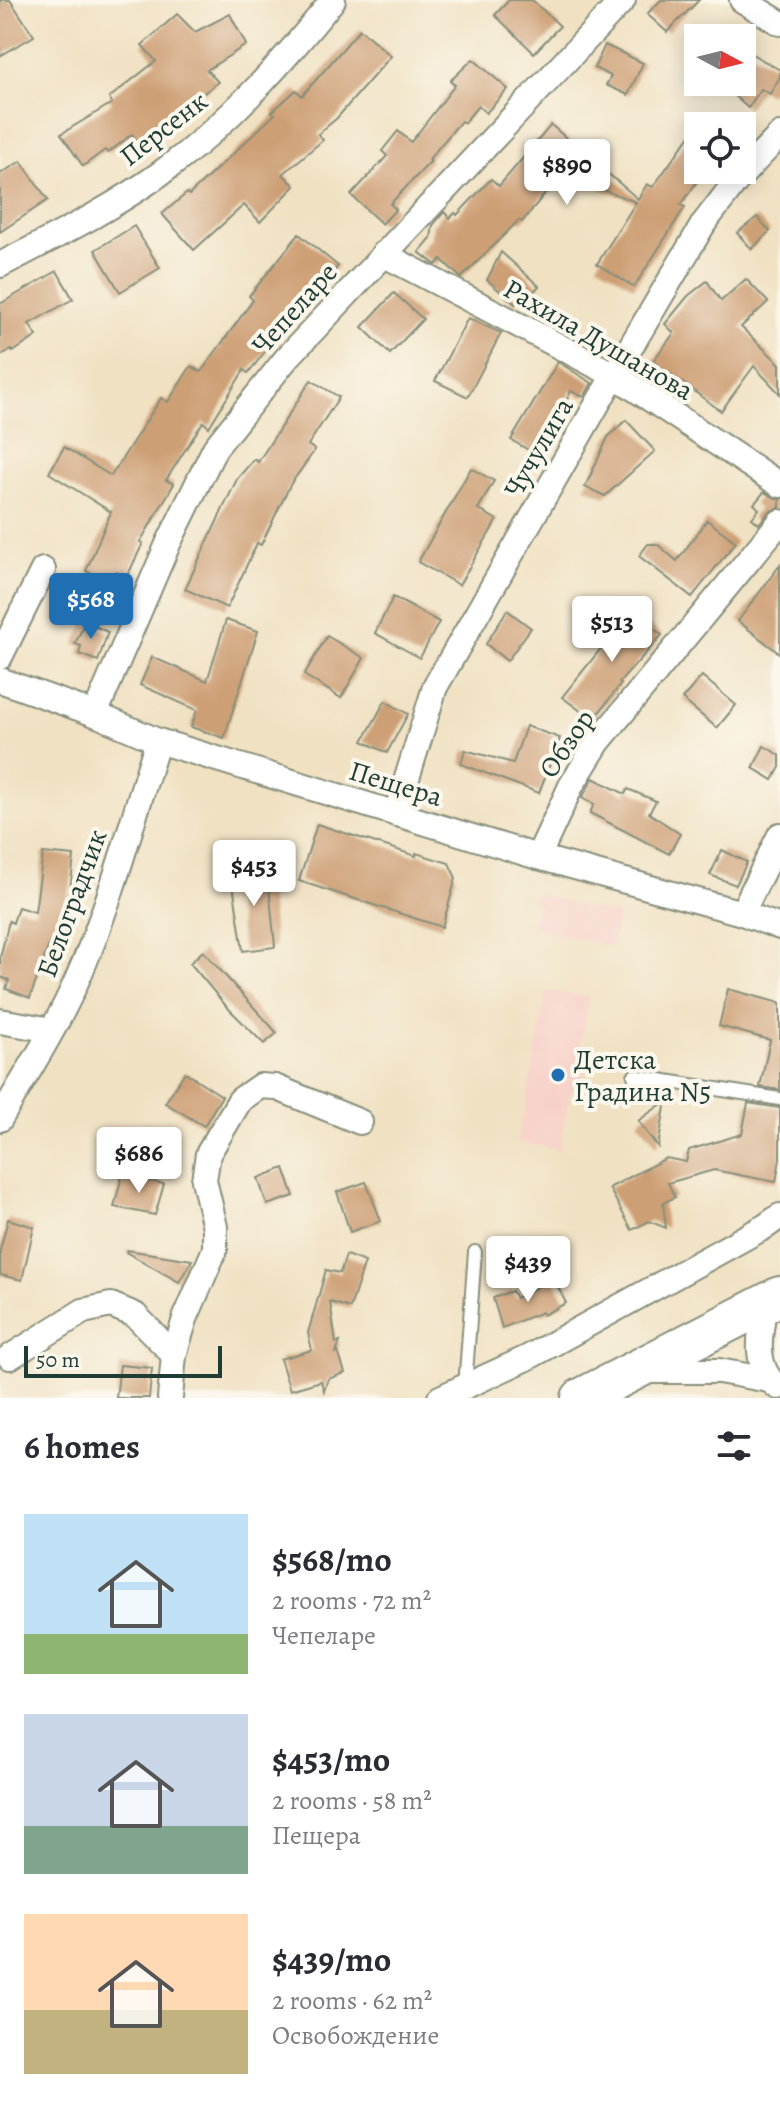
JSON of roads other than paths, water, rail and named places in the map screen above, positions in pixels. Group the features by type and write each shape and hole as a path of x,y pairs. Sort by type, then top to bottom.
{"main road":[{"path":"581,1398 773,1300"}],"street":[{"name":"Персенк","path":"0,265 100,212 164,171 200,142 293,49 333,0"},
{"name":"Чепеларе","path":"95,714 168,544 215,448 286,359 623,0"},
{"path":"742,0 780,23"},
{"name":"Чучулига","path":"396,814 435,687 704,223 737,180 780,135"},
{"name":"Рахила Душанова","path":"383,254 614,375 780,485"},
{"name":"Обзор","path":"538,857 571,786 598,742 779,525"},
{"path":"0,657 43,570"},
{"name":"Пещера","path":"0,680 95,714 158,741 538,857 742,913 780,927"},
{"name":"Белоградчик","path":"0,1119 78,979 158,741"},
{"path":"742,913 780,835"},
{"path":"0,1021 52,1030"},
{"path":"170,1398 174,1355 185,1319 215,1249 215,1227 204,1180 205,1161 240,1100 260,1086 275,1087 360,1122"},
{"path":"440,1398 527,1358 780,1216"},
{"path":"773,1300 759,1335 760,1355 775,1384"},
{"path":"10,1357 83,1311 111,1305 135,1315 174,1355"},
{"path":"638,1371 719,1371 775,1384"}],"lane":[{"path":"634,1076 780,1099"},
{"path":"465,1387 475,1252"}],"place":[{"name":"Детска Градина N5","path":"558,1075"}]}
